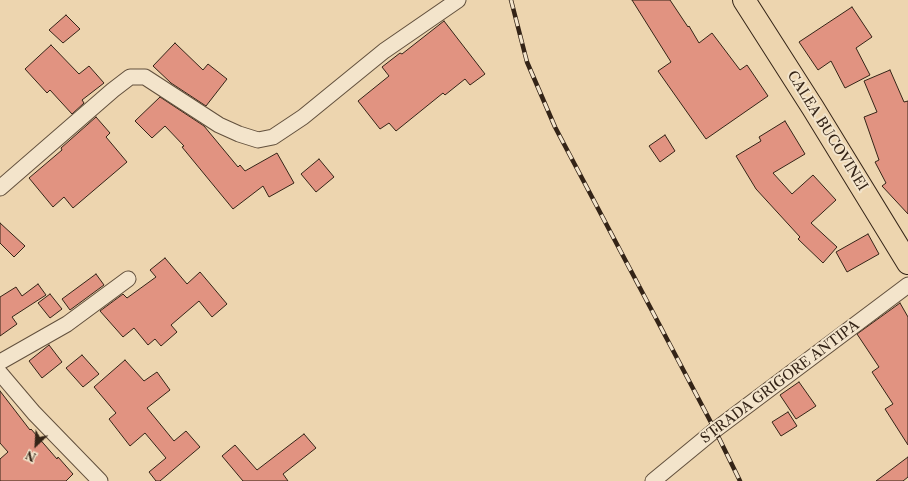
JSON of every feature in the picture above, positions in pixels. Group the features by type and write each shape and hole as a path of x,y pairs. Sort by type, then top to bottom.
{"highway":[{"name":"CALEA BUCOVINEI","path":"744,0 813,108 908,263"}],"street":[{"path":"0,188 130,77 144,77 219,125 239,134 258,140 273,137 303,117 384,51 458,0"},
{"path":"0,362 67,324 128,279"},
{"name":"STRADA GRIGORE ANTIPA","path":"652,481 715,430 908,285"},
{"path":"0,373 34,413 100,481"}],"building":[{"path":"632,0 670,0 688,27 689,26 699,43 712,33 740,70 747,65 768,96 706,139 658,71 671,62"},
{"path":"852,7 872,37 856,48 870,75 845,88 831,61 818,70 799,42"},
{"path":"66,15 80,29 63,43 49,30"},
{"path":"444,21 485,74 470,85 465,79 445,95 443,93 396,131 389,123 380,129 358,101 389,76 382,67 400,53 402,54"},
{"path":"175,43 203,70 208,64 227,79 206,106 171,83 153,66"},
{"path":"51,45 79,74 89,66 104,83 82,100 84,103 72,114 50,90 47,93 25,69"},
{"path":"890,70 904,102 908,101 908,214 882,186 886,183 875,162 879,160 864,117 877,112 864,81"},
{"path":"160,97 204,126 238,167 240,165 245,171 277,153 294,183 269,197 263,186 233,209 182,147 184,146 165,126 152,138 135,121"},
{"path":"96,117 110,133 106,137 127,162 73,208 64,197 53,207 29,178 62,150 61,148"},
{"path":"785,121 805,154 773,173 792,194 813,175 836,200 811,223 837,247 823,263 798,239 800,237 756,189 736,156 761,141 759,137"},
{"path":"665,135 675,151 660,162 649,146"},
{"path":"319,159 334,177 316,192 301,174"},
{"path":"0,223 25,246 14,257 0,243"},
{"path":"868,234 879,254 847,272 836,252"},
{"path":"165,258 187,284 200,272 227,304 212,317 199,301 171,325 177,332 161,346 155,339 148,345 134,328 123,337 100,311 123,294 127,298 156,277 150,270"},
{"path":"96,274 104,285 70,310 62,299"},
{"path":"38,284 46,295 12,317 17,324 0,336 0,297 16,287 22,296"},
{"path":"50,294 62,309 50,318 38,303"},
{"path":"900,303 908,317 908,445 885,409 893,404 872,372 879,367 857,334"},
{"path":"49,345 62,362 42,378 29,361"},
{"path":"82,355 99,374 83,387 66,368"},
{"path":"125,360 144,381 157,372 170,390 147,408 174,441 186,431 200,447 160,481 156,481 149,472 166,458 145,433 130,446 109,419 116,413 94,387"},
{"path":"799,382 816,406 796,419 780,395"},
{"path":"0,391 30,430 31,429 57,459 58,457 73,474 66,481 0,481 0,459 8,452 0,443"},
{"path":"788,412 797,426 781,436 772,422"},
{"path":"304,434 316,448 283,474 288,481 243,481 222,456 235,445 257,470"},
{"path":"908,457 908,477 903,481 876,481"}],"railway":[{"path":"511,0 527,62 555,127 715,430 740,481"}]}
